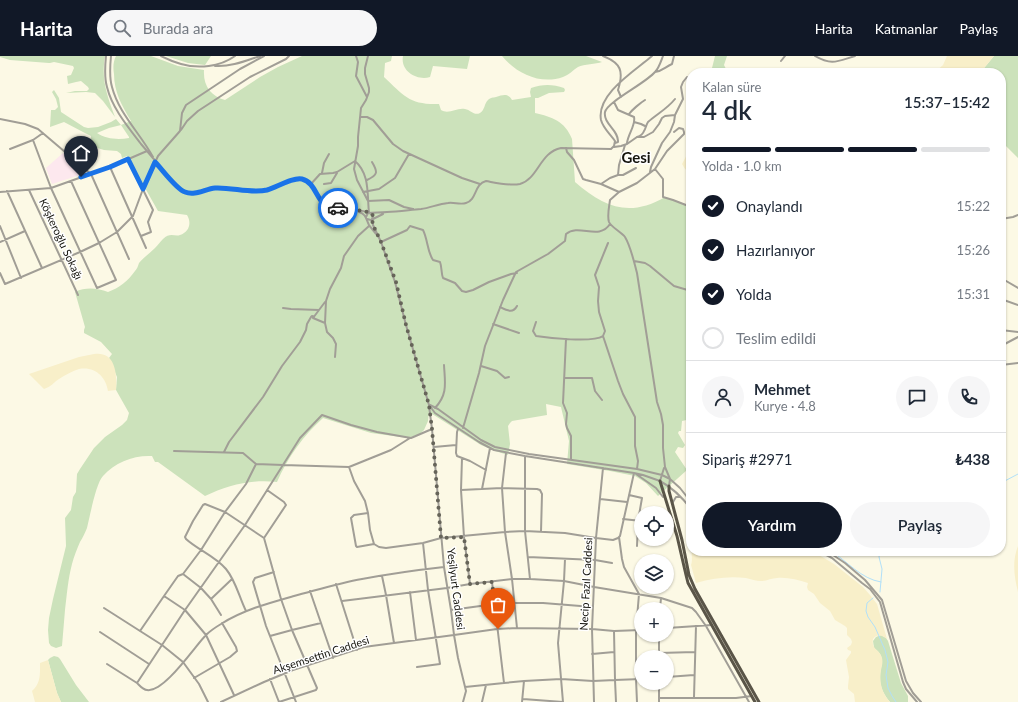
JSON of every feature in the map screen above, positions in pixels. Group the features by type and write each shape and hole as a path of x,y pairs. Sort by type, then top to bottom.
{"main road":[{"path":"660,481 677,536 687,579 755,702"},
{"path":"669,486 672,505 695,589 759,702"}],"street":[{"path":"106,56 105,73 107,87 112,100 128,128 179,189 190,193 213,188 231,188 249,191 266,190 296,179 302,179 311,184 327,207 365,211 372,214 373,225 378,236"},
{"path":"111,56 111,86 116,98 132,125 148,147 155,162"},
{"path":"160,56 181,64 207,67 224,62 235,56"},
{"path":"212,65 224,67 260,56"},
{"path":"180,132 182,113 186,105 240,69 264,56"},
{"path":"0,273 5,284 80,252 117,232 132,216 155,162 163,150 180,132 187,121 198,111 250,77 286,59 289,56"},
{"path":"356,56 358,62 356,76 367,97"},
{"path":"368,56 365,77 370,90 362,106 354,172 356,180 368,201"},
{"path":"603,56 614,61 620,68 621,74 618,90 621,97"},
{"path":"615,143 603,126 601,116 602,107 606,98 612,91 652,56"},
{"path":"613,147 615,143 618,142 618,137 616,132 609,124 604,113 614,102 655,72 663,56"},
{"path":"655,72 662,71 667,66 672,64 674,56"},
{"path":"782,61 785,56"},
{"path":"815,56 831,62 836,62 855,56"},
{"path":"650,172 662,143 670,132 675,115 683,99 681,87 686,78"},
{"path":"369,213 385,213 430,208 448,203 467,203 470,201 480,184 486,181 520,184 528,180 549,152 556,149 608,149 621,146 637,138 644,131 648,123 675,99"},
{"path":"629,114 632,109 637,107 645,100"},
{"path":"614,102 618,110 629,114 634,117 635,120 619,165 618,176"},
{"path":"655,116 675,115"},
{"path":"637,138 644,137 653,132 665,116"},
{"path":"361,117 367,117 373,120 395,146 403,151 462,178 480,184"},
{"path":"0,119 25,124 38,129 90,174 129,259"},
{"path":"634,122 646,126"},
{"path":"669,486 670,479 665,467 663,448 663,425 657,402 637,273 625,238 610,224 609,218 610,200 619,192 638,183 655,169 667,151 684,134 682,129 679,128 674,132"},
{"path":"10,149 33,140 43,133"},
{"path":"33,140 51,188 98,288 116,280 71,181"},
{"path":"566,148 567,152 574,160 583,179 601,184 619,192"},
{"path":"0,192 51,188 110,167 147,151"},
{"path":"322,174 324,163 329,154"},
{"path":"363,192 379,189 395,178 409,154"},
{"path":"128,159 153,210 148,222 151,232 141,236"},
{"path":"311,184 319,175 337,172 355,161"},
{"path":"355,161 363,170 367,180 369,213 367,218"},
{"path":"367,180 373,177 377,170 372,162"},
{"path":"110,167 146,248"},
{"path":"601,184 610,178 623,175 636,168"},
{"path":"655,169 663,179 663,197 686,205"},
{"path":"324,184 332,182 337,172"},
{"name":"Köşkeroğlu Sokağı","path":"29,190 78,295"},
{"path":"7,191 42,268"},
{"path":"368,201 389,200 407,208 419,209"},
{"path":"356,211 362,213 367,218 369,226 378,236"},
{"path":"367,218 369,220 385,213"},
{"path":"1006,218 1018,215"},
{"path":"381,242 407,230 410,226 423,230 429,253 433,260 440,262 443,278 455,283 462,291 466,292 516,273 534,263 565,241 566,234 568,232 580,230 599,232 606,229 610,224"},
{"path":"0,226 21,278"},
{"path":"335,357 336,344 327,332 325,323 326,301 330,289 341,268 344,256 358,236 369,226"},
{"path":"0,242 25,231"},
{"name":"Yeşilyurt Caddesi","path":"378,236 396,282 406,325 429,405 444,567 458,658 466,691 463,702"},
{"path":"608,243 595,275 599,289 599,312 605,331 603,336 618,382 635,417 635,446 638,461 637,469"},
{"path":"634,261 645,263 652,267 674,286 686,290"},
{"path":"463,428 481,366 485,346 500,307 516,273"},
{"path":"1006,281 1018,288"},
{"path":"1006,300 1018,305"},
{"path":"224,452 229,442 263,397 282,366 300,342 311,317 314,317 326,301"},
{"path":"500,307 510,311 514,310 517,306"},
{"path":"283,308 319,310"},
{"path":"314,317 325,323"},
{"path":"536,322 533,331 536,336 566,339 596,339 603,336"},
{"path":"493,324 518,333"},
{"path":"1006,331 1018,332"},
{"path":"1006,343 1018,337"},
{"path":"566,339 563,402 567,413 566,424 571,436 571,460"},
{"path":"1006,364 1018,363"},
{"path":"435,408 445,392 444,365"},
{"path":"481,366 497,371 505,378 509,378"},
{"path":"565,378 592,378 595,391 602,400"},
{"path":"429,405 495,448 637,469 662,475 670,479 686,496"},
{"path":"429,405 435,413 494,450 643,475 669,486 686,502"},
{"path":"137,683 185,610 246,525 300,438 322,415 377,432 411,438"},
{"path":"458,428 456,455 486,470"},
{"path":"174,451 244,453 256,464 349,467 391,450 411,438 432,429"},
{"path":"434,447 456,445"},
{"path":"482,489 490,448"},
{"path":"506,453 502,488 505,532 517,628"},
{"path":"525,456 525,531 530,579"},
{"path":"462,458 461,490 464,537 470,584"},
{"path":"140,631 178,576 183,574 201,550 225,512 246,484 256,464"},
{"path":"349,467 354,481 365,501 374,544"},
{"path":"660,481 665,467"},
{"name":"Necip Fazıl Caddesi","path":"594,702 592,629 596,538 603,468"},
{"path":"634,473 619,536 624,567 634,585"},
{"path":"634,473 656,488 663,495 667,503"},
{"path":"461,490 502,488 540,490 541,532"},
{"path":"264,538 286,505 267,490"},
{"path":"629,495 642,498 641,506"},
{"path":"672,505 674,499 679,497 683,498"},
{"path":"600,499 627,502"},
{"path":"246,611 239,592 226,569 219,562 186,540 185,537 202,506 205,504 225,512 264,538 292,630 308,666 316,686 316,690 279,702 270,679"},
{"path":"368,513 353,516 351,520 357,547 374,544 379,547 386,548 423,543 441,538 525,531 565,533 613,540 619,536"},
{"path":"623,519 634,520"},
{"path":"417,667 440,664 428,590 423,543"},
{"path":"828,556 870,589 880,602 903,682 906,689 917,702"},
{"path":"834,556 865,580 882,600 906,681 921,702"},
{"path":"528,557 595,560 612,563"},
{"path":"524,681 522,701 563,702 558,643 565,559"},
{"path":"107,664 137,683 145,690 151,690 170,677 206,636 222,623 236,615 282,599 336,584 444,567"},
{"path":"274,572 255,578 253,582 270,636 296,702"},
{"path":"183,574 201,588 211,599 221,615"},
{"path":"382,576 394,643"},
{"path":"211,599 232,579"},
{"path":"342,601 512,579 564,581 634,593"},
{"path":"492,582 504,683"},
{"path":"336,584 357,650"},
{"path":"310,592 333,658"},
{"path":"410,592 416,640"},
{"path":"638,602 639,594 661,598 692,608 706,626 749,702"},
{"path":"164,596 185,610 206,636 234,696"},
{"path":"661,598 661,602"},
{"path":"514,603 544,603 593,607"},
{"path":"451,610 495,604"},
{"path":"104,608 162,645 183,662 208,702"},
{"path":"194,678 230,657 237,651 222,623"},
{"path":"270,636 321,623"},
{"path":"674,628 712,625"},
{"path":"694,697 696,626"},
{"name":"Akşemsettin Caddesi","path":"221,702 285,673 364,647 498,629 559,628 614,631 634,630"},
{"path":"614,631 616,702"},
{"path":"100,632 150,664"},
{"path":"592,654 614,652"},
{"path":"674,653 695,652"},
{"path":"674,676 694,675"},
{"path":"465,687 524,681 634,679"},
{"path":"482,702 486,685"},
{"path":"636,690 637,702"},
{"path":"659,690 659,702"},
{"path":"659,698 736,698 752,696"}],"shaded area":[{"path":"63,153 84,171 83,174 52,184 46,168"}],"green space":[{"path":"0,56 105,56 104,80 115,117 95,93 66,93 87,91 89,89 81,81 68,84 67,76 71,75 74,68 73,66 54,62 49,63 10,60"},
{"path":"116,56 151,56 178,66 204,70 205,81 209,90 216,96 225,100 260,77 302,56 392,56 391,61 385,63 384,77 408,98 421,103 439,104 441,110 447,112 462,109 478,114 482,112 487,102 491,98 505,95 509,96 512,100 531,97 531,88 539,86 552,85 564,88 564,92 549,93 535,98 535,113 552,118 562,124 569,133 572,139 575,182 596,198 617,207 640,207 665,197 686,204 686,420 682,421 681,431 678,433 685,445 683,448 678,447 675,452 686,468 686,471 658,496 646,483 635,476 567,464 569,441 561,407 546,404 547,415 512,421 510,423 508,426 510,444 508,455 481,445 429,412 428,421 424,430 420,434 408,438 371,433 323,418 297,447 277,482 249,482 231,486 205,496 158,462 155,462 152,456 132,458 113,467 100,480 87,528 80,542 71,570 65,610 62,646 56,648 51,646 49,643 48,630 49,618 66,546 65,518 71,510 73,497 76,492 77,474 94,448 105,437 127,420 129,413 116,390 117,377 109,358 112,354 101,342 84,333 85,327 75,292 83,289 92,289 108,292 116,288 129,278 142,259 163,239 172,235 183,234 189,227 189,218 187,215 158,211 127,156 122,158 121,154 117,151 104,150 91,146 91,136 64,122 50,127 51,110 55,110 58,107 52,92 54,90 59,98 61,112 84,127 98,127 116,119 121,125 131,121 115,87 114,63","holes":["121,125 129,137 125,139 116,139 104,137 97,133"]},
{"path":"166,56 211,56 205,65 188,63"},
{"path":"403,56 470,56 467,69 433,66 430,77 420,78 410,74 404,66"},
{"path":"502,56 586,56 602,62 581,66 563,77 546,79 529,76 521,72 514,68"},
{"path":"715,56 727,56 724,65 726,68 712,68"},
{"path":"994,56 1018,56 1018,158 1006,146 1006,68 984,68"},
{"path":"881,635 888,641 901,683 908,696 908,702 890,702 882,689 880,674 882,659 881,655 874,648 873,641 876,637"},
{"path":"54,656 60,659 76,685 89,702 61,702 48,660"}],"sand":[{"path":"947,56 994,56 984,68 940,68 943,65"},
{"path":"686,156 686,170 682,164"},
{"path":"94,354 107,356 111,360 114,365 116,377 116,390 108,391 102,377 90,369 79,369 74,371 44,389 29,374 79,357"},
{"path":"1018,546 1018,592 1014,569"},
{"path":"692,556 821,556 834,564 863,587 877,604 887,639 881,636 875,637 873,639 873,645 882,658 880,675 881,683 883,691 890,702 855,702 854,694 848,689 849,677 846,660 851,651 847,648 852,642 847,635 847,628 835,620 830,611 820,603 814,594 808,590 808,583 785,578 775,578 761,581 746,578 727,577 696,583 691,565"},
{"path":"48,660 61,702 35,702 32,691 37,685 40,675 40,663"}],"waterway":[{"path":"1006,480 1018,474"},
{"path":"838,556 861,574 881,582"},
{"path":"879,556 882,569 880,592"},
{"path":"873,598 867,603 866,611 885,650 888,662 886,675 888,688 896,702"}],"way so far":[{"path":"338,208 365,211 373,216 373,225 386,252 396,282 406,325 429,405 441,538 464,537 470,584 492,582 498,629"}],"district":[{"name":"Gesi","path":"636,158"}],"route":[{"path":"81,177 128,159 143,189 155,162 179,189 190,193 213,188 231,188 249,191 266,190 291,180 302,179 311,184 327,207 338,208"}]}
